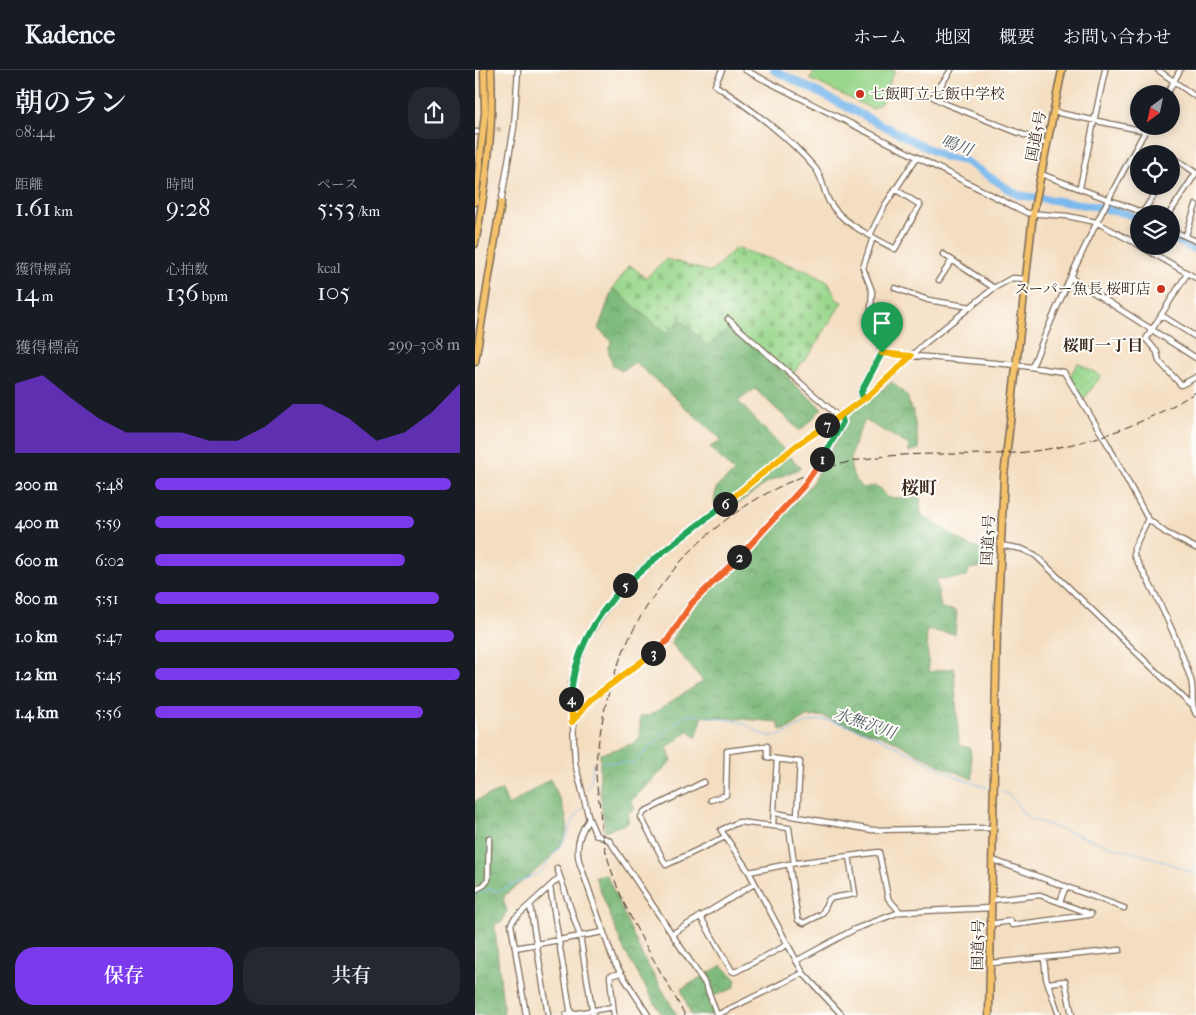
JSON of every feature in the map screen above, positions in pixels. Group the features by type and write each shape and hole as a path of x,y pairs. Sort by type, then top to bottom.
{"highway":[{"path":"475,202 485,113 484,70"},
{"path":"475,244 489,152 492,114 491,70"},
{"name":"国道5号","path":"989,1015 999,545 1004,476 1033,214 1061,70"},
{"path":"475,362 501,203"}],"street":[{"path":"501,203 514,127 518,70"},
{"path":"722,70 715,85 787,138 818,172 829,203 837,213 895,250 920,205 895,189"},
{"path":"745,70 1027,213 1067,216 1096,222 1130,241"},
{"path":"951,70 933,97 946,104 1047,144"},
{"path":"1080,187 1105,70"},
{"path":"1158,70 1196,97"},
{"path":"1172,85 1180,70"},
{"path":"1053,112 1130,126"},
{"path":"1032,367 1107,198 1144,135"},
{"path":"863,399 861,392 882,353 871,310 872,291 863,268 871,236 895,189 917,157"},
{"path":"1174,205 1195,171 1180,162"},
{"path":"1041,174 1130,207"},
{"path":"1186,235 1196,205"},
{"path":"1180,233 1196,241"},
{"path":"943,254 994,288"},
{"path":"1154,255 1196,278"},
{"path":"939,280 952,260"},
{"path":"1187,274 1145,339 1157,352 1159,361 1181,385 1196,376"},
{"path":"803,973 717,1015 707,985 609,840 597,835 589,819 575,763 572,722 571,683 578,657 585,640 623,587 664,551 742,491 797,445 863,399 893,375 911,356 994,288 1012,278 1026,279"},
{"path":"1071,278 1196,358"},
{"path":"895,288 927,300 971,307"},
{"path":"1161,315 1196,337"},
{"path":"572,722 590,700 667,641 692,603 759,536 809,479 820,464 843,422 840,416 728,319"},
{"path":"882,353 1017,365 1064,372 1107,443 1148,519 1166,533 1196,548"},
{"path":"1148,519 1134,548 1134,556 1162,609 1187,672 1193,691 1191,705"},
{"path":"999,545 1022,549 1035,555 1191,705 1196,714"},
{"path":"711,800 726,795 727,751 767,746 767,757 800,762 797,817"},
{"path":"773,825 777,759"},
{"path":"704,782 644,812 641,817 666,865 725,837"},
{"path":"775,813 872,830 994,828"},
{"path":"589,819 579,837 577,852 613,962 648,1015"},
{"path":"842,1015 803,973 749,872 721,830 739,822 789,828 798,920 804,923 825,912 827,902 832,898 855,894 849,856"},
{"path":"475,890 484,885 488,880 489,838"},
{"path":"749,872 792,863 879,852 888,898 900,912"},
{"path":"993,860 1123,908"},
{"path":"557,868 580,936 593,1013"},
{"path":"526,1015 511,924 514,919 560,877"},
{"path":"672,934 754,884"},
{"path":"1060,902 1066,886"},
{"path":"550,887 569,1015 593,1013 613,1007"},
{"path":"991,924 1010,921 1012,924 1091,914 1040,895 992,900"},
{"path":"530,904 548,1015"},
{"path":"796,961 855,929 900,912 991,908"},
{"path":"701,916 732,971 735,972 787,945"},
{"path":"515,948 603,932"},
{"path":"991,963 1119,950"},
{"path":"1044,958 1048,982 1059,1015"},
{"path":"614,1015 610,976 620,973"},
{"path":"1048,982 1065,981 1072,1015"}],"green space":[{"name":"七飯町立七飯中学校","path":"815,70 895,70 881,103 872,109 810,79"},
{"path":"736,248 809,271 829,283 837,300 842,302 814,348 789,379 731,327 708,346 680,320 666,334 613,288 630,265 646,278 666,259 711,272"},
{"path":"613,288 666,334 680,320 731,327 822,409 800,431 755,389 738,401 801,468 768,482 723,514 714,503 716,488 734,472 710,447 722,440 635,362 622,371 613,366 608,349 612,341 598,329"},
{"path":"1078,363 1101,376 1084,399 1070,376"},
{"path":"892,382 907,396 911,410 913,410 919,449 909,452 909,445 865,420 851,455 852,472 856,480 863,488 875,486 880,488 887,498 920,497 921,515 970,546 989,552 992,565 969,569 967,577 936,579 941,608 957,611 955,634 926,630 929,672 954,668 959,745 970,748 973,779 943,767 890,739 822,716 806,717 786,730 780,730 778,722 703,716 696,738 689,730 667,748 672,761 631,801 635,808 628,813 628,823 605,831 600,791 600,754 635,743 640,737 640,716 649,716 703,681 672,644 672,639 692,610 811,485 853,412"},
{"path":"550,779 564,812 567,823 566,833 562,843 554,853 505,895 503,901 507,910 502,922 495,924 504,1015 475,1015 475,801 502,790 508,806"},
{"path":"606,874 642,955 677,1015 662,1015 624,950 595,877"},
{"path":"722,965 736,980 734,988 710,997 715,1015 691,1015 681,989"}],"waterway":[{"name":"鳴川","path":"774,70 945,157 965,161 1018,195 1093,206 1130,215"},
{"name":"鳴川","path":"1180,242 1196,250"},
{"name":"水無沢川","path":"601,762 633,763 686,714 739,722 770,736 784,734 812,721 821,720 852,727 891,744 948,773 988,788"},
{"name":"水無沢川","path":"587,789 591,782 593,763"},
{"name":"水無沢川","path":"1001,791 1010,796 1026,816 1031,819 1113,847 1155,858 1196,874"},
{"name":"水無沢川","path":"475,895 489,889 499,891 539,873 565,840 574,819 583,808"}],"tunnel":[{"path":"477,132 501,129"}],"railway":[{"path":"685,1015 637,930 617,886 602,835 596,770 602,723 614,677 632,633 656,592 686,556 721,524 760,497 803,476 849,462 886,456 996,454 1049,449 1075,444 1125,428 1196,392"}],"place":[{"name":"七飯町立七飯中学校","path":"860,94"},
{"name":"スーパー魚長 桜町店","path":"1161,289"}],"district":[{"name":"桜町一丁目","path":"1103,345"},
{"name":"桜町","path":"919,488"}],"route":[{"path":"882,353 861,392 863,399 841,416 843,422 839,431 820,464 803,487 741,556 692,603 667,641 590,700 572,722 571,683 578,657 585,640 623,587 664,551 742,491 797,445 841,416 872,393 911,356 882,353"}]}
